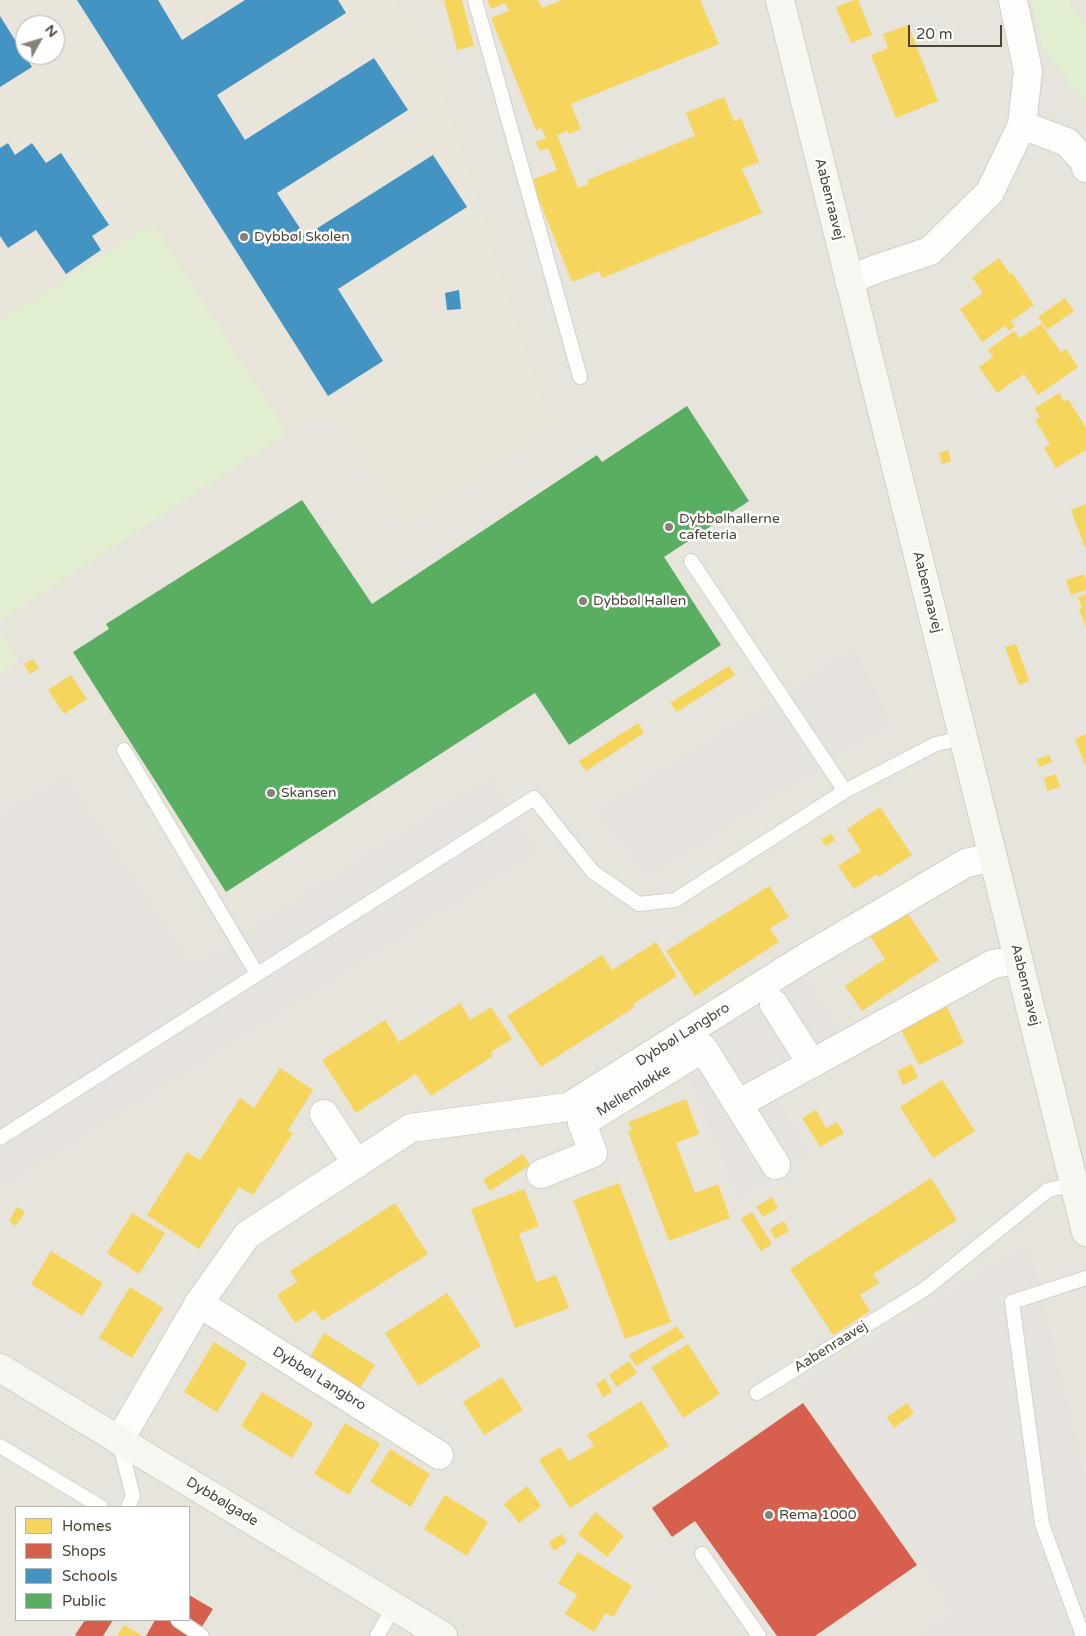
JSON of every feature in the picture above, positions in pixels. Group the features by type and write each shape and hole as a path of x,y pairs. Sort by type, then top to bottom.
{"street":[{"name":"Aabenraavej","path":"780,0 1086,1232"},
{"path":"849,280 930,251 990,192 1022,125 1028,71 1013,0"},
{"path":"1022,125 1067,142 1085,162"},
{"name":"Dybbøl Langbro","path":"119,1441 199,1303 246,1235 411,1128 568,1107 803,959 957,868 966,863 993,857"},
{"path":"738,1104 993,964 1018,960"},
{"path":"774,1004 812,1064"},
{"name":"Mellemløkke","path":"541,1174 593,1153 582,1123 703,1048 776,1165"},
{"path":"324,1114 357,1164"},
{"name":"Dybbøl Langbro","path":"199,1303 439,1455"},
{"name":"Dybbølgade","path":"0,1368 443,1636"}],"lane":[{"path":"475,0 580,377"},
{"path":"691,561 845,791"},
{"path":"0,1138 534,798 593,872 639,904 676,900 845,791 936,744 963,738"},
{"path":"124,750 257,974"},
{"name":"Aabenraavej","path":"757,1393 925,1289 1048,1190 1075,1184"},
{"path":"1082,1636 1042,1524 1012,1302 1086,1278"},
{"path":"119,1441 132,1496 128,1506"},
{"path":"0,1446 99,1506"},
{"path":"702,1554 758,1636"},
{"path":"377,1636 395,1606"},
{"path":"180,1621 202,1636"}],"shaded area":[{"path":"0,0 1086,0 1086,1636 0,1636"},
{"name":"Dybbøl Skolen","path":"0,0 394,0 432,59 549,426 403,525 330,416 321,421 317,415 0,621"},
{"path":"855,648 892,722 650,876 595,812"},
{"path":"66,775 192,966 490,777 537,852 0,1189 0,816"},
{"path":"805,974 854,1053 778,1101 810,1152 738,1198 679,1053"},
{"path":"1029,1243 1086,1476 1086,1636 919,1636 953,1611 796,1385"}],"green space":[{"path":"1031,0 1070,0 1071,5 1086,23 1086,104 1042,48"},
{"path":"153,223 287,433 0,621 0,321"},
{"path":"0,632 19,662 0,674"}],"building: Homes":[{"path":"444,0 462,0 474,46 457,50"},
{"path":"487,0 538,0 542,8 562,0 700,0 719,44 571,104 581,129 569,134 568,131 557,135 578,188 589,184 587,180 695,136 686,113 724,97 734,121 741,118 759,162 742,169 762,213 602,278 599,271 572,282 531,180 557,170 548,148 540,151 536,142 546,138 541,128 536,130 491,18 509,11 505,3 491,9"},
{"path":"858,0 872,35 851,43 836,7"},
{"path":"908,25 938,101 896,118 871,55 888,48 883,34"},
{"path":"999,258 1034,305 1011,321 1015,326 1009,331 1005,326 982,342 960,309 983,293 972,277"},
{"path":"1065,298 1074,311 1047,330 1038,317"},
{"path":"1041,324 1061,352 1066,349 1078,367 1038,395 1024,374 997,393 979,367 993,357 988,350 1014,331 1020,338"},
{"path":"1059,393 1064,402 1068,399 1086,428 1086,450 1056,468 1044,448 1050,444 1035,420 1040,417 1035,408"},
{"path":"948,450 951,461 942,464 939,453"},
{"path":"1086,504 1086,550 1071,510"},
{"path":"1084,574 1086,590 1071,595 1066,580"},
{"path":"1086,594 1086,627 1079,609 1082,608 1078,597"},
{"path":"1016,644 1029,681 1019,685 1005,647"},
{"path":"33,659 39,668 30,674 24,664"},
{"path":"729,666 735,675 677,712 670,703"},
{"path":"71,675 87,699 64,714 48,690"},
{"path":"638,723 644,733 586,771 579,761"},
{"path":"1086,734 1086,767 1075,739"},
{"path":"1049,755 1052,762 1039,767 1037,759"},
{"path":"1056,774 1060,787 1047,791 1044,778"},
{"path":"880,807 912,855 878,877 877,874 854,889 838,866 861,851 847,829"},
{"path":"831,833 835,840 826,846 821,840"},
{"path":"769,886 789,917 770,928 779,942 695,996 666,951"},
{"path":"904,908 939,960 862,1011 845,986 885,959 868,933"},
{"path":"656,942 677,976 633,1004 635,1007 541,1067 507,1016 602,955 612,970"},
{"path":"460,1003 470,1020 491,1007 512,1039 491,1052 493,1056 431,1096 416,1074 356,1113 322,1060 385,1020 399,1042"},
{"path":"946,1005 964,1043 919,1065 900,1028"},
{"path":"912,1064 918,1078 903,1085 897,1071"},
{"path":"280,1068 313,1090 288,1130 293,1133 253,1195 239,1187 199,1249 147,1215 187,1152 200,1160 240,1098 254,1108"},
{"path":"942,1080 975,1131 933,1158 900,1107"},
{"path":"686,1099 699,1134 676,1143 695,1193 718,1184 730,1218 669,1241 628,1132 632,1130 628,1122"},
{"path":"816,1110 826,1128 837,1122 844,1133 820,1147 802,1118"},
{"path":"523,1154 530,1165 490,1191 483,1180"},
{"path":"931,1178 957,1220 873,1274 879,1283 860,1295 870,1311 833,1335 790,1269"},
{"path":"619,1183 671,1322 625,1339 573,1200"},
{"path":"524,1189 539,1226 519,1234 536,1282 556,1275 569,1308 515,1328 471,1209"},
{"path":"772,1197 778,1208 763,1217 756,1207"},
{"path":"395,1203 428,1254 322,1321 315,1310 295,1323 277,1295 297,1282 290,1271"},
{"path":"17,1207 25,1212 16,1226 9,1221"},
{"path":"752,1212 772,1244 761,1251 741,1219"},
{"path":"132,1213 165,1233 139,1274 107,1253"},
{"path":"784,1221 789,1231 775,1239 770,1229"},
{"path":"51,1251 103,1283 82,1316 31,1284"},
{"path":"130,1287 163,1308 132,1358 99,1338"},
{"path":"447,1293 481,1346 418,1386 385,1333"},
{"path":"677,1326 684,1337 636,1366 629,1355"},
{"path":"324,1333 375,1365 360,1388 310,1357"},
{"path":"214,1342 247,1363 217,1412 184,1392"},
{"path":"688,1344 720,1394 683,1418 651,1367"},
{"path":"629,1361 637,1373 617,1387 609,1375"},
{"path":"502,1377 523,1410 484,1435 463,1402"},
{"path":"605,1379 612,1392 603,1397 596,1384"},
{"path":"262,1392 313,1423 292,1458 241,1426"},
{"path":"641,1401 669,1446 570,1508 539,1460 560,1447 569,1461 594,1446 587,1435"},
{"path":"907,1403 914,1413 894,1428 887,1417"},
{"path":"345,1423 380,1444 349,1495 314,1474"},
{"path":"390,1449 430,1474 411,1507 370,1482"},
{"path":"527,1486 541,1506 519,1523 504,1504"},
{"path":"445,1495 488,1522 467,1556 424,1529"},
{"path":"595,1512 624,1536 607,1557 578,1534"},
{"path":"561,1534 567,1542 554,1551 549,1542"},
{"path":"578,1552 632,1586 613,1617 605,1613 594,1632 565,1614 577,1595 558,1583"},
{"path":"124,1625 143,1636 117,1636"}],"building: Shops":[{"name":"Rema 1000","path":"803,1403 917,1565 815,1636 777,1636 695,1521 672,1537 652,1508"},
{"path":"190,1596 213,1609 196,1636 146,1636 154,1621 190,1621"},
{"path":"84,1621 112,1621 103,1636 75,1635"}],"building: Schools":[{"path":"77,0 158,0 182,40 245,0 338,0 346,13 217,95 245,140 374,58 408,110 277,193 305,236 433,155 467,207 338,289 383,361 328,396"},
{"path":"0,16 15,40 15,65 31,65 32,67 0,87"},
{"path":"8,143 15,155 32,143 46,163 61,153 109,225 92,236 101,250 66,274 36,230 8,248 0,236 0,148"},
{"path":"459,290 461,309 447,310 445,293"}],"building: Public":[{"name":"Skansen","path":"687,406 749,501 664,557 721,645 569,745 535,693 226,892 73,652 109,629 106,624 302,500 372,604 597,455 602,462"}],"place":[{"name":"Dybbøl Skolen","path":"244,237"},
{"name":"Dybbølhallerne cafeteria","path":"669,527"},
{"name":"Dybbøl Hallen","path":"583,601"},
{"name":"Skansen","path":"271,793"},
{"name":"Rema 1000","path":"769,1515"}]}
